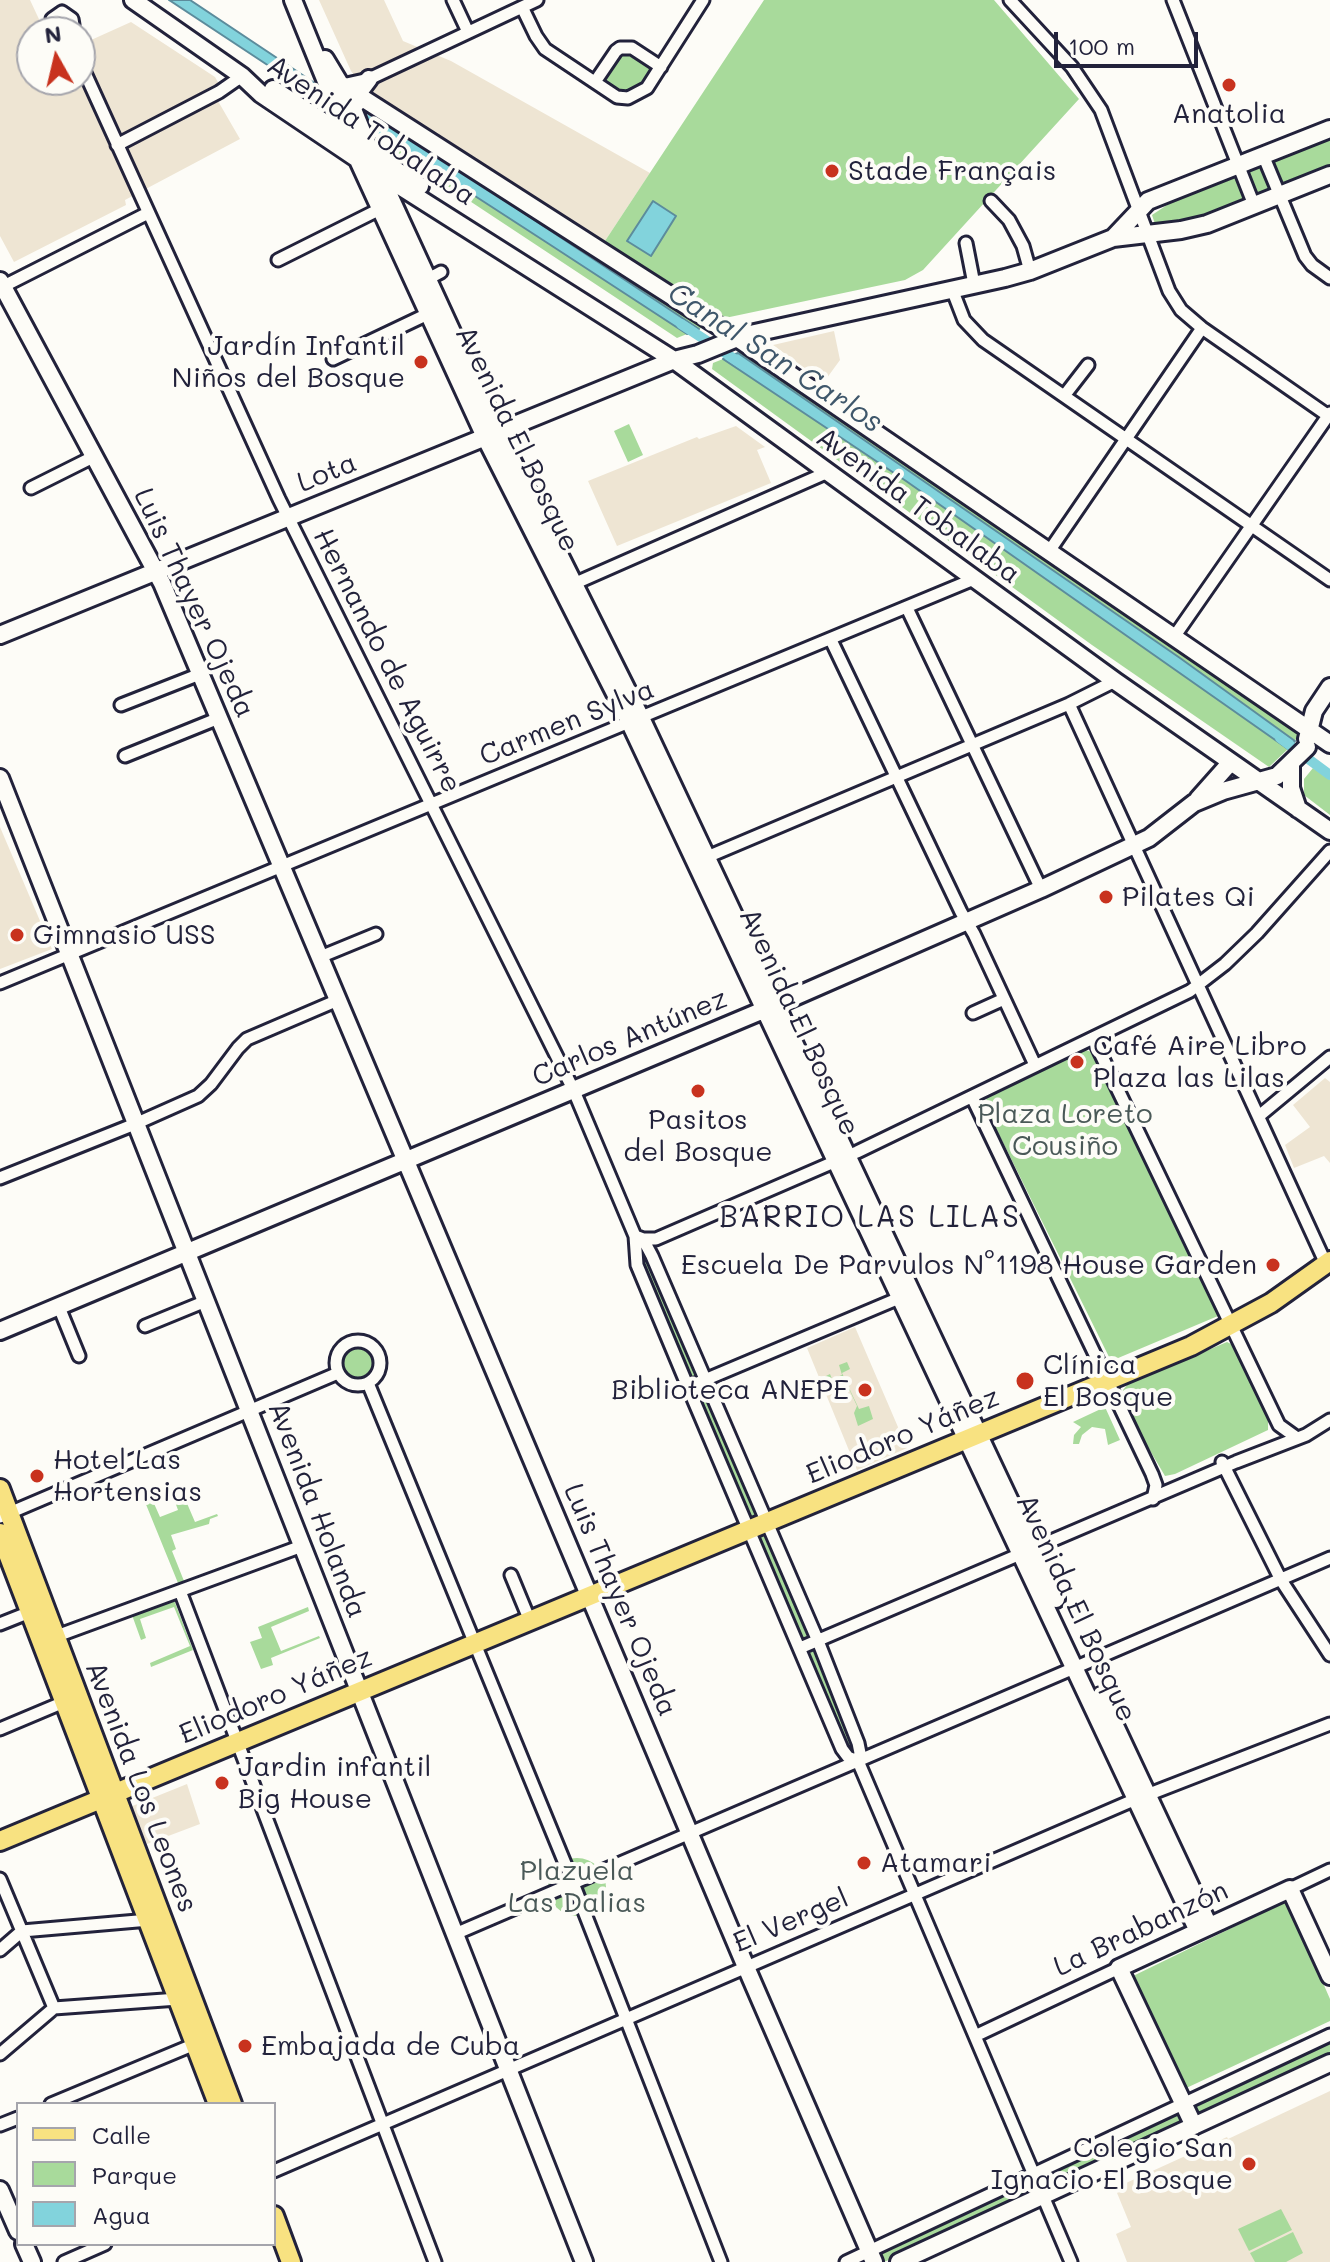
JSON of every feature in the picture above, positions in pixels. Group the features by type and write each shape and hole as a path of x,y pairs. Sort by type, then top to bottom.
{"main road":[{"name":"Eliodoro Yáñez","path":"0,1841 1231,1327 1287,1293 1328,1263"},
{"name":"Avenida Los Leones","path":"0,1489 5,1515 54,1637 149,1920 217,2102"},
{"name":"Avenida Los Leones","path":"0,1533 64,1702 107,1797 231,2102"},
{"path":"276,2221 291,2262"}],"street":[{"name":"Avenida Tobalaba","path":"133,0 242,76 261,94 459,213 471,229"},
{"path":"293,0 322,70 354,110 718,343 1050,550 1174,637 1302,749"},
{"path":"453,0 468,32"},
{"path":"354,110 369,79 537,0"},
{"path":"522,7 545,49 617,97 628,98 647,88 703,0"},
{"path":"1010,0 1072,67 1096,101 1175,301 1186,316 1329,415 1174,637"},
{"path":"1173,0 1254,205"},
{"path":"307,32 354,110"},
{"path":"595,82 620,48 632,48 661,67"},
{"name":"Avenida Tobalaba","path":"242,76 273,89 354,110 364,156"},
{"path":"117,145 219,92 242,76"},
{"name":"Hernando de Aguirre","path":"95,96 288,517 574,1091 706,1379 800,1648 842,1749 848,1757 858,1761"},
{"path":"1113,238 1148,201 1330,129"},
{"path":"1263,155 1305,256 1330,278"},
{"name":"Avenida El Bosque","path":"364,156 379,173 400,219 434,276 434,310"},
{"name":"Avenida El Bosque","path":"364,156 380,209 434,310 491,435 635,721 1204,1929"},
{"name":"Avenida Tobalaba","path":"379,173 674,360 1115,681 1330,831"},
{"path":"1113,238 1207,224 1330,175"},
{"path":"991,201 1009,220 1023,246 1030,271"},
{"path":"278,260 380,209 400,219"},
{"path":"1,285 148,213"},
{"name":"Lota","path":"0,635 718,343 1030,271 1113,238"},
{"path":"966,243 974,284"},
{"name":"Luis Thayer Ojeda","path":"1,285 157,571 871,2256"},
{"path":"952,289 959,311 976,334 1330,580"},
{"path":"333,359 434,310"},
{"path":"1050,550 1202,328"},
{"path":"1064,396 1088,365"},
{"path":"31,488 95,456"},
{"path":"568,587 828,472"},
{"name":"Carmen Sylva","path":"0,983 974,579"},
{"path":"907,608 1041,889"},
{"path":"831,640 1035,1065"},
{"path":"121,705 200,674"},
{"path":"701,860 1069,704 1115,681"},
{"path":"1298,809 1291,788 1314,711 1330,687"},
{"path":"1069,704 1328,1263"},
{"path":"125,756 219,718"},
{"path":"1302,749 1330,744"},
{"name":"Carlos Antúnez","path":"0,1331 770,1008 1041,889 1135,846 1163,830 1194,803 1223,791 1277,776 1302,749"},
{"path":"1194,803 1230,763"},
{"name":"Avenida Holanda","path":"0,778 584,2262"},
{"path":"639,1238 656,1239 841,1158 1198,985 1257,933 1330,851"},
{"path":"320,957 376,934"},
{"path":"973,1013 1004,999"},
{"path":"0,1178 198,1096 247,1039 338,1000"},
{"path":"1093,1038 1279,1425 1302,1436"},
{"path":"1259,1116 1330,1057"},
{"path":"972,1097 1152,1474 1156,1485 1153,1499"},
{"name":"Hernando de Aguirre","path":"639,1238 637,1265 688,1387 818,1641 858,1743 858,1761 1071,2262"},
{"path":"688,1387 906,1295"},
{"path":"145,1326 206,1301"},
{"path":"59,1307 79,1356"},
{"path":"351,1342 372,1345 380,1358 379,1373 368,1383 348,1383 338,1373 336,1358 339,1351 351,1342"},
{"path":"5,1515 338,1373"},
{"path":"368,1383 573,1883 721,2262"},
{"path":"1302,1436 1330,1420"},
{"path":"800,1648 1153,1499 1275,1438 1279,1425"},
{"path":"1152,1474 1159,1481 1173,1482 1302,1436 1330,1430"},
{"path":"1223,1464 1281,1580 1330,1655"},
{"path":"54,1637 302,1546"},
{"path":"455,1934 1330,1558"},
{"path":"511,1575 530,1621"},
{"path":"180,1591 435,2262"},
{"path":"0,1624 30,1612"},
{"path":"0,1729 64,1702"},
{"name":"El Vergel","path":"276,2170 1142,1797 1330,1724"},
{"name":"La Brabanzón","path":"975,2036 1330,1870"},
{"path":"0,1879 54,2008"},
{"path":"1290,1889 1330,1976"},
{"path":"0,1950 22,1931 149,1920"},
{"path":"1119,1968 1194,2126"},
{"path":"0,2054 54,2008 178,1999"},
{"path":"846,2262 871,2256 1033,2173 1330,2035"},
{"path":"56,2102 195,2044"},
{"path":"899,2262 1330,2063"},
{"path":"0,2190 16,2226"},
{"path":"64,2262 100,2246"}],"shaded area":[{"path":"0,0 30,0 38,16 16,16 16,96 96,96 96,38 131,22 215,77 219,84 211,89 240,139 125,200 126,205 14,262 0,236"},
{"path":"319,0 384,0 403,41 451,61 650,173 603,244 371,98 351,71"},
{"path":"834,331 840,360 824,382 773,345"},
{"path":"736,426 765,447 757,450 771,483 617,546 588,481 697,437 699,439"},
{"path":"0,827 52,949 0,969"},
{"path":"1325,1078 1330,1082 1330,1163 1324,1156 1294,1168 1285,1145 1310,1127 1293,1105"},
{"path":"855,1327 907,1448 857,1470 807,1348"},
{"path":"187,1784 200,1824 147,1844 130,1807"},
{"name":"Colegio San Ignacio El Bosque","path":"1330,2091 1330,2262 1127,2262 1116,2234 1131,2227 1115,2188"}],"green space":[{"name":"Stade Français","path":"764,0 994,0 1079,99 923,270 905,280 725,318 603,244"},
{"path":"625,49 657,67 645,86 633,94 617,94 599,81 618,52"},
{"path":"383,112 708,325 699,329 497,194 380,121"},
{"path":"1330,138 1330,170 1209,218 1156,227 1152,215 1176,199"},
{"path":"387,139 687,334 677,338 391,149"},
{"path":"748,352 1301,729 1295,741 738,353"},
{"path":"723,359 906,481 1288,749 1269,767 1092,645 712,369 713,363"},
{"path":"629,424 643,455 628,462 614,431"},
{"path":"1313,768 1330,780 1330,815 1304,795 1304,779"},
{"name":"Plaza Loreto Cousiño","path":"1082,1049 1092,1052 1121,1106 1218,1316 1111,1361 985,1106 987,1097"},
{"path":"639,1248 648,1260 771,1542 855,1744 850,1751 641,1263"},
{"path":"1227,1342 1233,1345 1268,1419 1268,1430 1165,1476 1122,1395 1123,1390 1128,1384"},
{"path":"358,1347 369,1352 374,1363 369,1374 358,1379 347,1374 342,1363 347,1352"},
{"path":"847,1362 850,1369 842,1373 859,1409 869,1406 873,1419 858,1426 854,1413 857,1406 850,1391 831,1382 827,1384 824,1377 830,1374 832,1379 842,1375 839,1365"},
{"path":"1105,1407 1120,1440 1108,1445 1105,1429 1092,1427 1082,1435 1079,1444 1073,1444 1074,1435 1081,1427 1073,1422"},
{"path":"180,1487 195,1522 218,1516 210,1519 209,1524 171,1535 176,1549 172,1551 184,1581 178,1583 145,1502 152,1499 160,1517 178,1510 171,1491"},
{"path":"174,1600 193,1650 151,1667 150,1663 190,1646 174,1607 140,1619 146,1638 141,1640 132,1615"},
{"path":"308,1607 309,1611 271,1627 281,1651 320,1638 271,1658 273,1665 261,1669 250,1642 262,1638 258,1627"},
{"name":"Plazuela Las Dalias","path":"577,1858 598,1866 606,1887 598,1908 577,1916 556,1908 548,1887 556,1866"},
{"path":"1287,1901 1330,1999 1330,2021 1182,2090 1131,1977"},
{"path":"1330,2039 1330,2059 1055,2188 884,2262 854,2262"},
{"path":"1281,2209 1292,2230 1249,2251 1238,2229"},
{"path":"1293,2232 1303,2253 1286,2262 1255,2262 1250,2253"}],"water":[{"path":"169,0 190,0 319,86 325,103"},
{"path":"380,121 397,129 699,329 687,334 387,139"},
{"path":"653,201 676,216 651,256 627,241"},
{"path":"738,353 1295,741 1288,749 906,481 723,359"}],"waterway":[{"name":"Canal San Carlos","path":"356,113 393,137"},
{"name":"Canal San Carlos","path":"681,324 742,364"},
{"name":"Canal San Carlos","path":"1280,738 1330,775"}],"place":[{"name":"Anatolia","path":"1229,85"},
{"name":"Stade Français","path":"832,171"},
{"name":"Jardín Infantil Niños del Bosque","path":"421,362"},
{"name":"Pilates Qi","path":"1106,897"},
{"name":"Gimnasio USS","path":"17,935"},
{"name":"Café Aire Libro Plaza las Lilas","path":"1077,1062"},
{"name":"Pasitos del Bosque","path":"698,1091"},
{"name":"Escuela De Parvulos N°1198 House Garden","path":"1273,1265"},
{"name":"Clínica El Bosque","path":"1025,1381"},
{"name":"Biblioteca ANEPE","path":"865,1390"},
{"name":"Hotel Las Hortensias","path":"37,1476"},
{"name":"Jardin infantil Big House","path":"222,1783"},
{"name":"Atamari","path":"864,1863"},
{"name":"Embajada de Cuba","path":"245,2046"},
{"name":"Colegio San Ignacio El Bosque","path":"1249,2164"}],"district":[{"name":"BARRIO LAS LILAS","path":"870,1218"}]}
